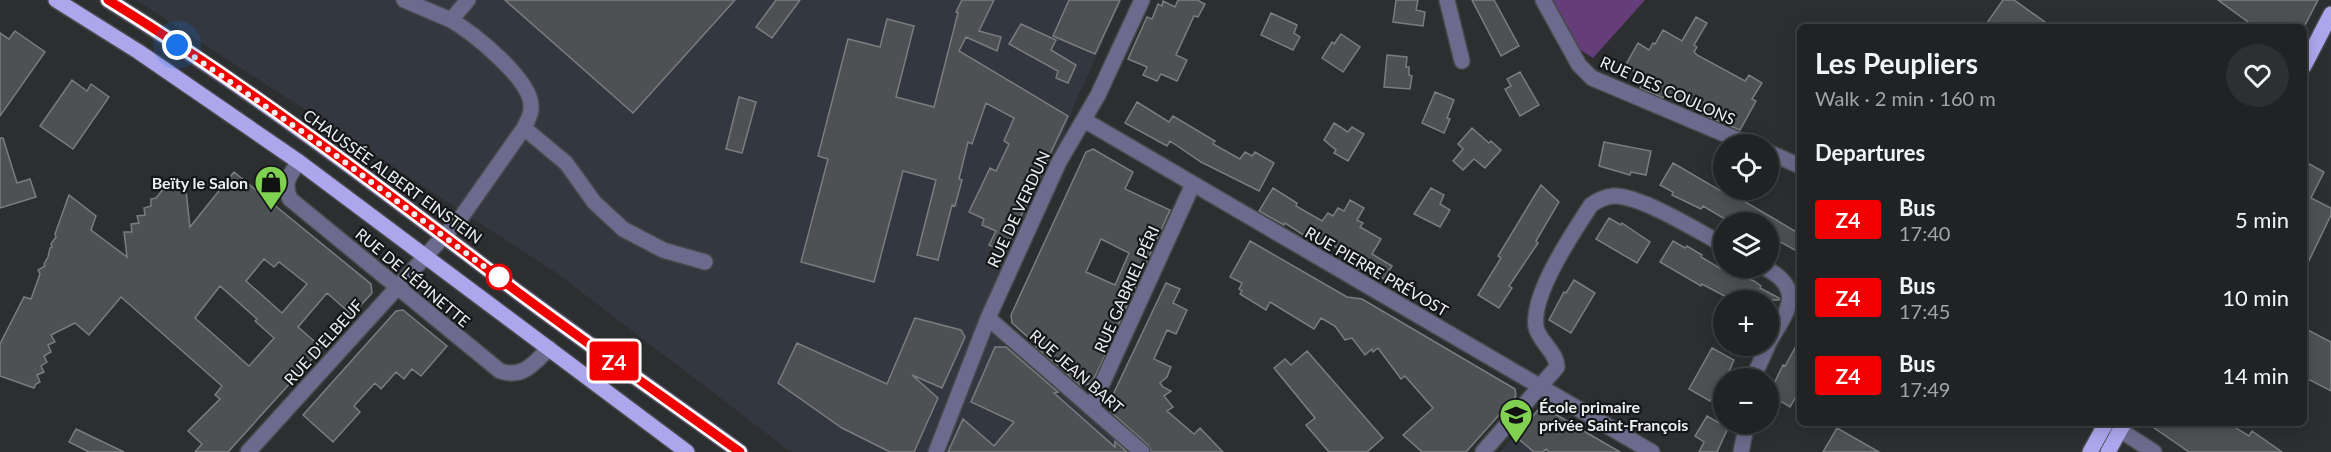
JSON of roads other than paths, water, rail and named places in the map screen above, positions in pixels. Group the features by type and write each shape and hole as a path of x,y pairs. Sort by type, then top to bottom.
{"main road":[{"path":"56,0 148,58 299,162 687,452"},
{"name":"CHAUSSÉE ALBERT EINSTEIN","path":"108,0 274,111 740,452"},
{"path":"2307,60 2331,14"},
{"path":"2090,452 2114,426"},
{"path":"2108,452 2115,426"}],"street":[{"path":"404,0 451,20 470,33 508,67 523,84 530,98 531,107 524,128 566,163 594,201 623,229 663,250 705,262"},
{"path":"451,20 468,0"},
{"name":"RUE DE VERDUN","path":"938,446 988,318 1059,162 1098,95 1142,0"},
{"path":"1447,0 1462,61"},
{"name":"RUE DES COULONS","path":"1543,0 1579,65 1592,78 1724,134"},
{"name":"RUE PIERRE PRÉVOST","path":"1084,120 1652,452"},
{"name":"RUE D'ELBEUF","path":"248,452 445,236 471,205 524,128"},
{"path":"1779,156 1797,164"},
{"name":"RUE DE L'ÉPINETTE","path":"299,162 286,180 286,189 290,199 500,371 509,374 519,373 549,348"},
{"name":"RUE GABRIEL PÉRI","path":"1091,408 1193,184"},
{"path":"1483,452 1555,371 1557,364 1538,334 1535,319 1537,303 1549,277 1591,205 1610,196 1630,198 1713,240"},
{"path":"1779,276 1794,287 1788,309 1779,325"},
{"name":"RUE JEAN BART","path":"988,318 1142,452"},
{"path":"2116,426 2154,452"},
{"path":"1741,452 1745,434"}],"place":[{"name":"Beïty le Salon","path":"271,211"},
{"name":"École primaire privée Saint-François","path":"1516,444"}]}
